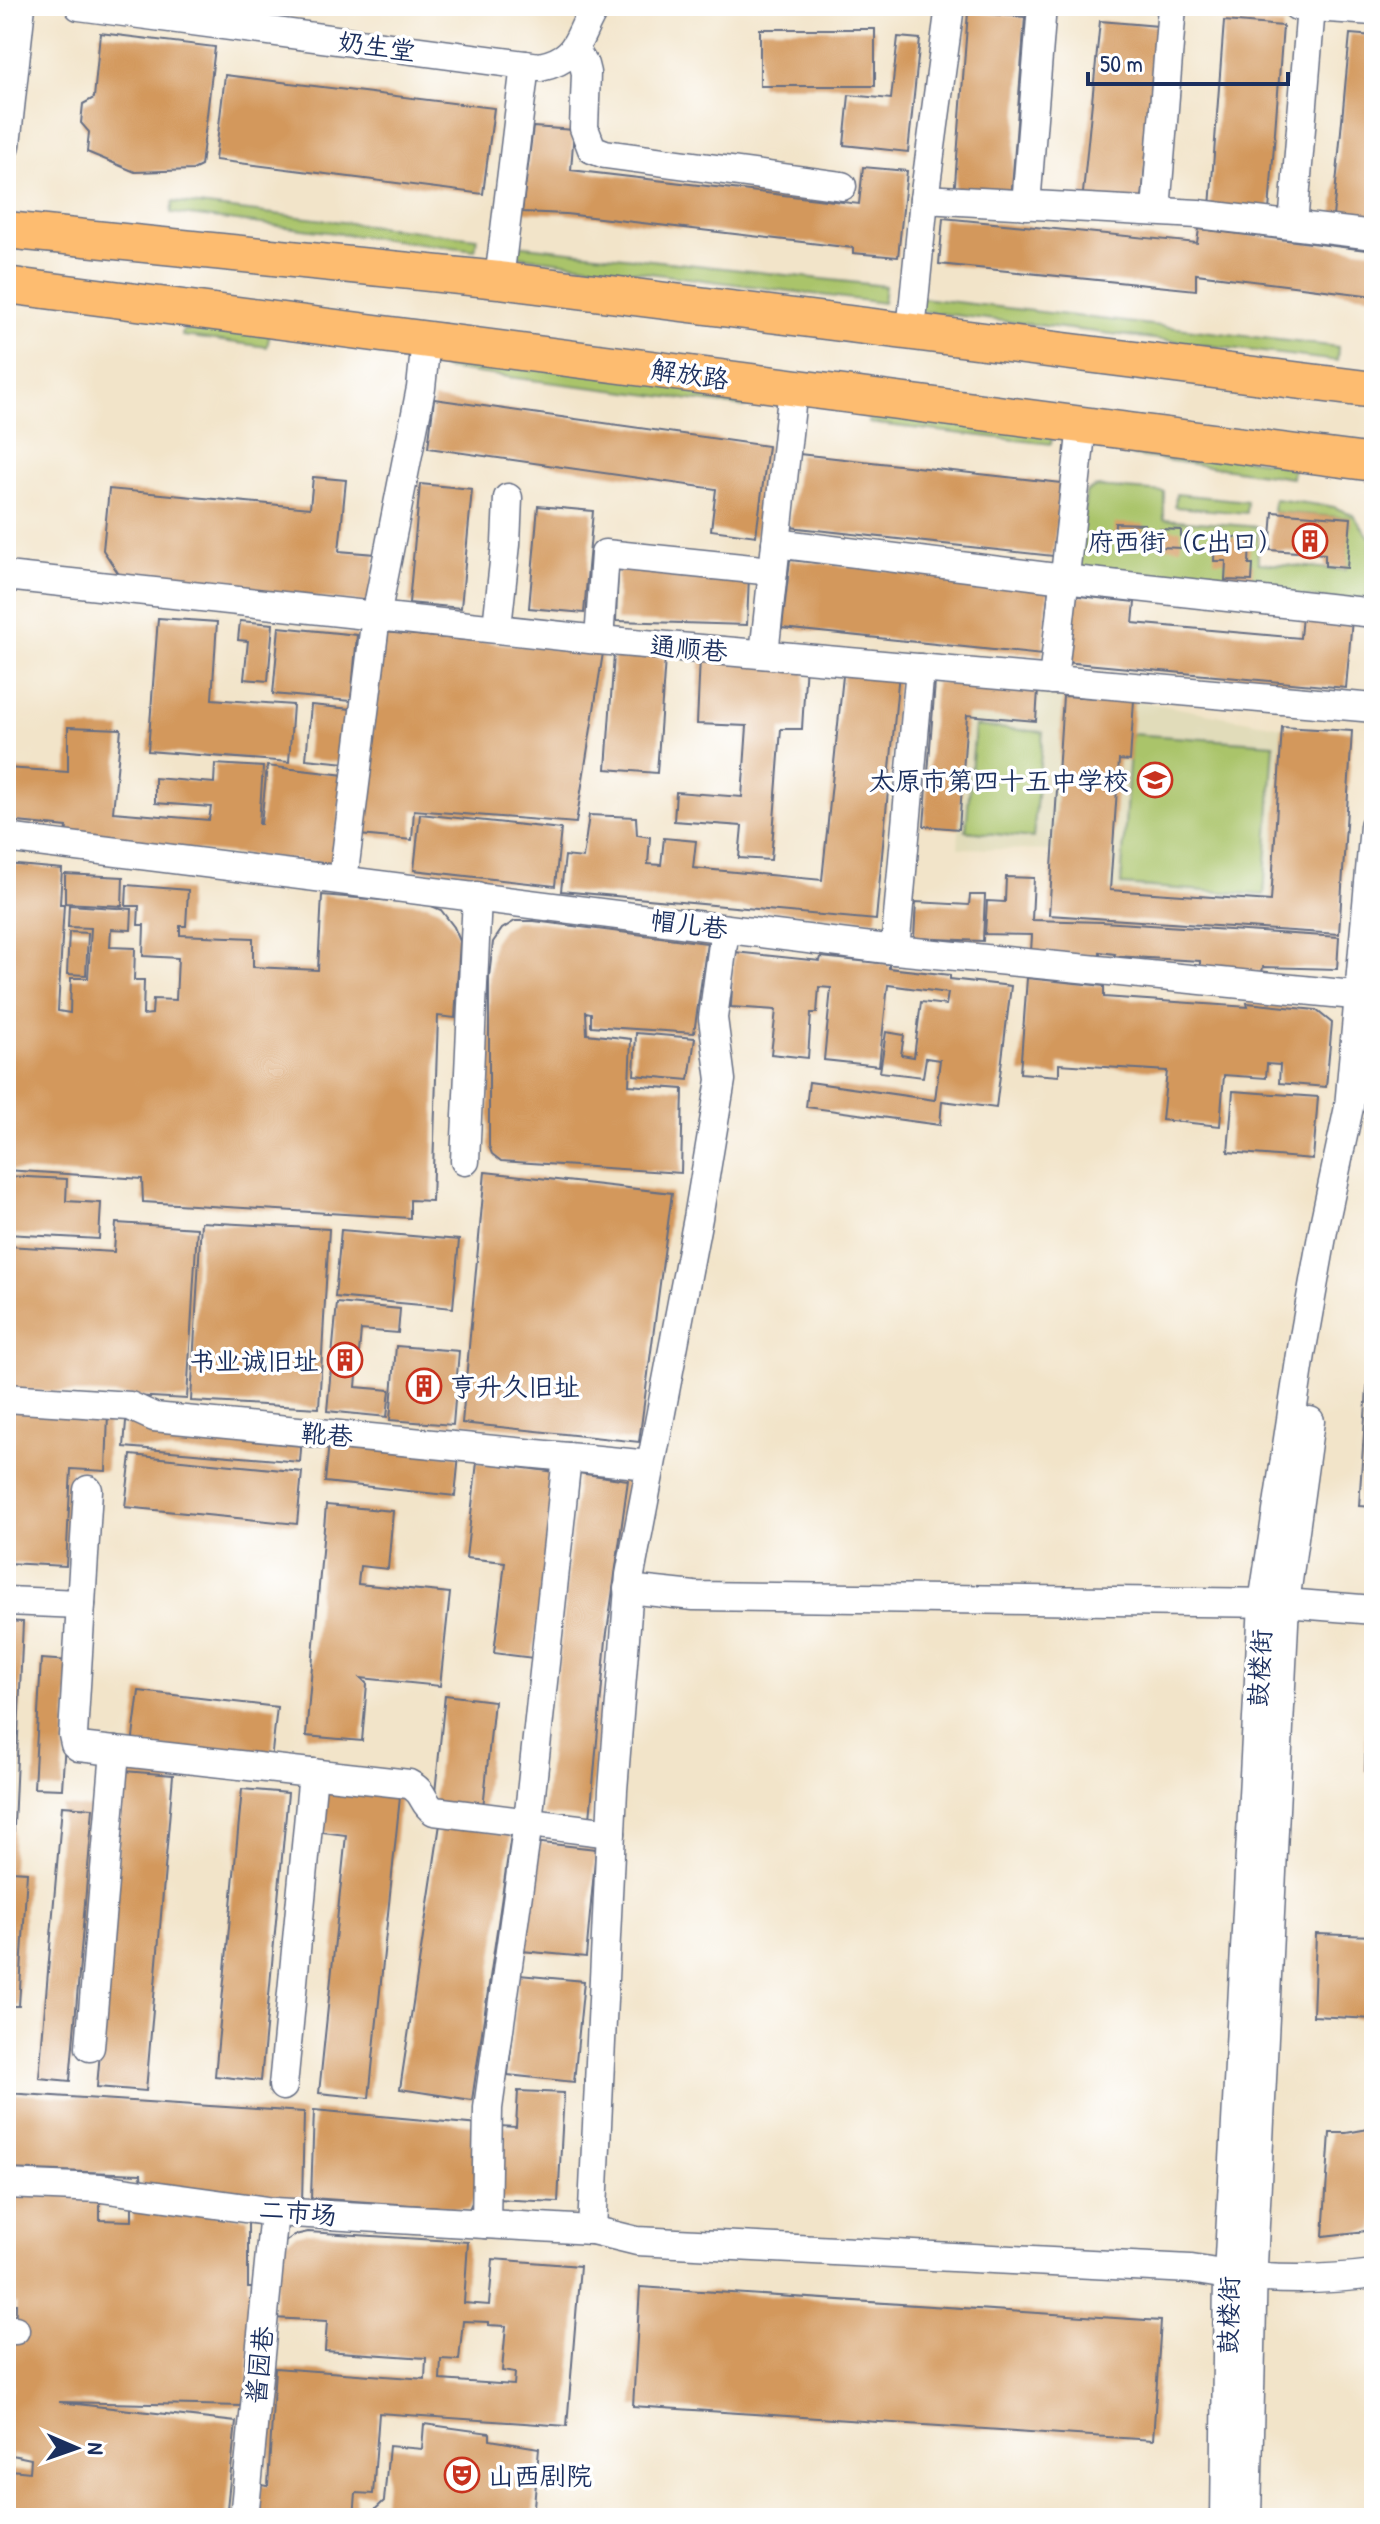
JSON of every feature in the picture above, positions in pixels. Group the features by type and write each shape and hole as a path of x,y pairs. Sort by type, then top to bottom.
{"main road":[{"path":"6,230 499,280 1374,390"},
{"name":"解放路","path":"6,285 1374,463"}],"street":[{"path":"6,145 21,6"},
{"name":"奶生堂","path":"79,6 540,67 557,64 570,56 574,49"},
{"path":"596,6 574,49 586,73 584,128 592,149 605,154 842,186"},
{"path":"911,331 924,199 950,6"},
{"path":"1026,205 1042,6"},
{"path":"1156,211 1172,6"},
{"path":"1293,225 1304,7 1374,11"},
{"path":"499,280 525,65"},
{"path":"924,199 1198,214 1374,235"},
{"path":"343,880 376,616 421,388 426,340"},
{"path":"764,654 793,388"},
{"path":"1053,680 1082,426"},
{"path":"497,627 508,498"},
{"path":"599,640 605,554 774,557 1064,579 1374,613"},
{"name":"通顺巷","path":"6,576 599,640 1374,708"},
{"path":"895,950 920,668"},
{"name":"鼓楼街","path":"1368,997 1374,826"},
{"name":"帽儿巷","path":"6,838 895,950 1368,997"},
{"path":"465,1161 477,896"},
{"path":"592,2230 611,1833 629,1582 721,1080 713,1018 725,929"},
{"name":"鼓楼街","path":"1225,2518 1241,2271 1274,1595 1301,1354 1349,1107 1374,953"},
{"name":"靴巷","path":"6,1398 130,1406 154,1417 650,1465"},
{"path":"486,2224 488,2108 528,1822 567,1457"},
{"path":"88,1490 73,1735 79,1747 409,1784 420,1790 427,1806 434,1811 611,1833"},
{"path":"629,1582 1374,1597"},
{"path":"1274,1595 1374,1610"},
{"path":"6,1601 81,1604"},
{"path":"90,2047 115,1751"},
{"path":"283,2086 313,1773"},
{"name":"二市场","path":"6,2184 101,2188 274,2212 592,2230 637,2241 1241,2271"},
{"name":"酱园巷","path":"244,2518 274,2212"},
{"path":"1241,2271 1340,2267 1374,2262"},
{"path":"1241,2271 1320,2279 1374,2274"},
{"name":"鼓楼街","path":"1241,2271 1247,2518"}],"shaded area":[{"name":"太原市第四十五中学校","path":"1038,690 1063,696 1134,700 1282,727 1352,731 1339,934 1049,915 1053,851 958,848 967,715 1036,721"}],"green space":[{"path":"173,202 477,238 475,250 171,213"},
{"path":"516,245 885,286 883,303 516,256"},
{"path":"922,298 1338,347 1337,361 920,311"},
{"path":"183,330 270,334 267,347 182,336"},
{"path":"445,356 747,393 746,407 444,369"},
{"path":"869,410 1053,432 1051,444 869,423"},
{"path":"1123,444 1293,465 1292,478 1122,454"},
{"path":"1096,487 1164,492 1164,519 1258,527 1258,563 1346,570 1350,518 1273,512 1274,499 1334,507 1353,515 1371,539 1367,604 1079,570 1086,492"},
{"path":"1176,494 1247,501 1246,513 1175,507"},
{"path":"975,726 1043,732 1033,838 966,831"},
{"path":"1131,734 1274,744 1264,895 1121,885"}],"building":[{"path":"968,12 1025,17 1011,201 954,197"},
{"path":"1100,21 1158,26 1141,209 1082,203"},
{"path":"1224,21 1283,26 1269,211 1210,207"},
{"path":"760,29 875,29 875,86 760,86"},
{"path":"100,33 215,47 201,166 193,170 135,172 87,152 89,132 81,123 83,104 94,98"},
{"path":"1350,34 1374,36 1374,221 1333,217"},
{"path":"898,37 920,39 908,152 844,145 849,95 891,99"},
{"path":"225,75 494,108 483,194 215,160"},
{"path":"533,127 574,130 571,170 859,204 863,167 907,171 898,257 853,253 853,248 566,214 522,212"},
{"path":"943,218 1197,243 1199,229 1374,251 1374,296 1196,274 1196,290 939,264"},
{"path":"434,399 768,446 756,536 711,530 716,489 428,448"},
{"path":"799,454 1061,483 1053,556 790,527"},
{"path":"313,477 346,480 339,551 375,554 370,603 122,579 103,550 109,489 310,508"},
{"path":"420,484 472,489 461,608 409,603"},
{"path":"538,506 593,511 584,613 529,608"},
{"name":"府西街（C出口）","path":"1273,512 1351,518 1347,568 1325,566 1325,554 1270,550"},
{"path":"1115,523 1144,524 1144,543 1114,542"},
{"path":"1160,529 1181,530 1181,548 1159,547"},
{"path":"1215,536 1250,538 1252,581 1225,580 1226,561 1214,561"},
{"path":"790,560 1049,587 1042,655 782,628"},
{"path":"618,570 749,575 747,625 616,621"},
{"path":"1070,595 1135,602 1133,623 1300,638 1302,615 1352,619 1346,688 1064,662"},
{"path":"158,618 217,622 212,699 293,705 289,762 148,751"},
{"path":"240,621 273,624 268,681 244,679 248,641 238,640"},
{"path":"279,627 357,635 351,701 273,694"},
{"path":"384,632 603,653 576,823 414,810 412,840 360,835"},
{"path":"614,654 665,658 657,773 606,769"},
{"path":"700,657 806,662 802,729 781,729 771,860 739,858 742,826 674,821 676,792 742,797 747,726 697,724"},
{"path":"844,666 899,672 876,920 561,891 565,856 583,858 589,815 636,817 637,835 650,837 648,864 661,865 664,838 696,841 693,868 822,880"},
{"path":"935,682 1038,690 1036,721 967,715 959,829 924,826"},
{"path":"1063,696 1134,700 1130,761 1119,760 1110,890 1271,901 1282,727 1352,731 1339,934 1049,915"},
{"path":"311,705 351,709 346,763 306,759"},
{"path":"68,727 121,729 113,812 209,820 211,807 155,803 155,778 214,783 215,764 263,767 261,824 267,766 344,775 333,864 66,837 67,827 8,821 6,768 68,772"},
{"path":"420,814 561,829 555,886 414,870"},
{"path":"6,864 62,869 60,904 64,904 58,1011 70,1013 71,978 88,978 91,928 68,927 69,905 132,909 131,930 111,929 110,947 135,948 134,980 144,980 143,1015 152,1014 153,999 176,1000 178,958 143,956 144,925 138,925 139,906 126,906 127,885 188,890 186,926 180,926 180,935 253,938 253,967 318,970 322,895 427,904 441,910 460,941 455,1018 438,1016 432,1201 410,1200 410,1218 143,1202 142,1179 6,1170"},
{"path":"65,874 123,877 122,906 65,903"},
{"path":"1006,877 1034,878 1032,920 1339,937 1337,969 1263,967 1262,972 1200,967 1200,961 1114,956 1100,952 1100,956 1031,952 1032,935 985,934 987,901 1005,902"},
{"path":"970,895 985,895 983,941 914,938 916,902 969,905"},
{"path":"515,921 707,943 694,1033 591,1026 591,1013 586,1012 587,1034 631,1039 629,1085 683,1089 681,1173 501,1161 492,1154 489,1146 489,977 493,942 502,929"},
{"path":"69,932 88,933 86,975 67,974"},
{"path":"734,952 889,964 889,968 950,975 950,979 1011,986 996,1108 942,1101 940,1125 806,1107 809,1082 935,1100 940,1060 926,1058 923,1077 880,1072 886,1032 904,1035 901,1055 914,1057 921,1002 946,1005 948,993 888,985 879,1066 824,1060 831,988 819,987 817,1013 811,1013 808,1058 771,1054 776,1010 731,1007"},
{"path":"1027,978 1104,986 1104,997 1248,1007 1247,1003 1316,1010 1332,1023 1326,1087 1279,1083 1280,1065 1267,1064 1266,1078 1224,1075 1220,1126 1162,1120 1167,1071 1059,1064 1059,1076 1020,1073"},
{"path":"636,1033 695,1038 689,1080 634,1075"},
{"path":"1233,1091 1318,1097 1313,1159 1228,1152"},
{"path":"485,1172 672,1193 639,1442 462,1423"},
{"path":"6,1176 67,1179 66,1201 101,1203 99,1239 6,1234"},
{"path":"201,1222 329,1229 319,1408 191,1401"},
{"path":"116,1223 197,1228 187,1399 6,1389 6,1246 114,1252"},
{"path":"341,1230 459,1240 453,1308 335,1297"},
{"name":"书业诚旧址","path":"337,1303 400,1309 398,1333 361,1330 356,1387 390,1390 387,1417 327,1411"},
{"path":"1374,1314 1374,1507 1359,1506"},
{"name":"亨升久旧址","path":"396,1346 459,1351 453,1425 390,1420"},
{"path":"6,1408 108,1413 106,1471 71,1469 66,1566 6,1563"},
{"path":"126,1421 302,1436 300,1462 124,1447"},
{"path":"329,1442 459,1455 455,1496 325,1482"},
{"path":"131,1455 302,1472 297,1524 125,1507"},
{"path":"477,1462 556,1472 533,1658 494,1653 505,1562 466,1558"},
{"path":"578,1473 628,1480 606,1640 590,1819 543,1815"},
{"path":"326,1505 393,1511 388,1569 360,1566 358,1584 450,1593 440,1686 361,1678 367,1684 362,1741 306,1736"},
{"path":"6,1621 23,1622 12,1871 27,1872 19,2006 6,2006"},
{"path":"41,1659 70,1661 62,1789 34,1788"},
{"path":"1367,1675 1374,1675 1374,1773 1365,1771"},
{"path":"139,1691 277,1707 271,1761 132,1745"},
{"path":"445,1695 494,1701 483,1808 434,1803"},
{"path":"124,1771 173,1775 146,2091 97,2087"},
{"path":"319,1788 400,1797 369,2098 319,2093 346,1835 314,1831"},
{"path":"242,1789 288,1793 261,2081 215,2076"},
{"path":"62,1806 93,1808 70,2081 39,2078"},
{"path":"440,1824 511,1835 472,2100 400,2089"},
{"path":"533,1842 596,1849 586,1957 522,1951"},
{"path":"1316,1934 1374,1936 1374,2019 1313,2016"},
{"path":"519,1975 584,1981 574,2082 508,2075"},
{"path":"518,2091 564,2093 558,2202 496,2199 500,2126 516,2127"},
{"path":"6,2093 304,2112 302,2204 142,2185 141,2174 6,2169"},
{"path":"314,2110 479,2125 478,2190 469,2209 311,2198"},
{"path":"1374,2128 1374,2230 1323,2236 1330,2133"},
{"path":"6,2190 100,2194 100,2220 132,2221 132,2205 248,2218 248,2288 252,2288 248,2391 243,2406 59,2402 236,2422 226,2518 6,2518 6,2391 11,2391 12,2385 6,2385 6,2335 15,2335 16,2304 6,2304","holes":["12,2455 31,2459 30,2472 11,2470"]},
{"path":"308,2232 468,2242 464,2303 489,2305 493,2259 580,2266 567,2426 379,2413 373,2494 356,2493 354,2518 258,2518 261,2485 268,2486 275,2368 425,2379 426,2358 325,2351 327,2321 273,2318 279,2253 285,2242 295,2235","holes":["463,2321 488,2322 488,2325 506,2326 502,2371 515,2373 514,2385 440,2380 441,2359 459,2360"]},
{"path":"640,2287 1161,2321 1153,2440 633,2406"},
{"name":"山西剧院","path":"424,2424 490,2433 490,2440 539,2448 533,2518 366,2518 384,2501 389,2446 422,2449"}],"place":[{"name":"府西街（C出口）","path":"1310,541"},
{"name":"太原市第四十五中学校","path":"1155,780"},
{"name":"书业诚旧址","path":"345,1360"},
{"name":"亨升久旧址","path":"424,1386"},
{"name":"山西剧院","path":"462,2475"}]}
